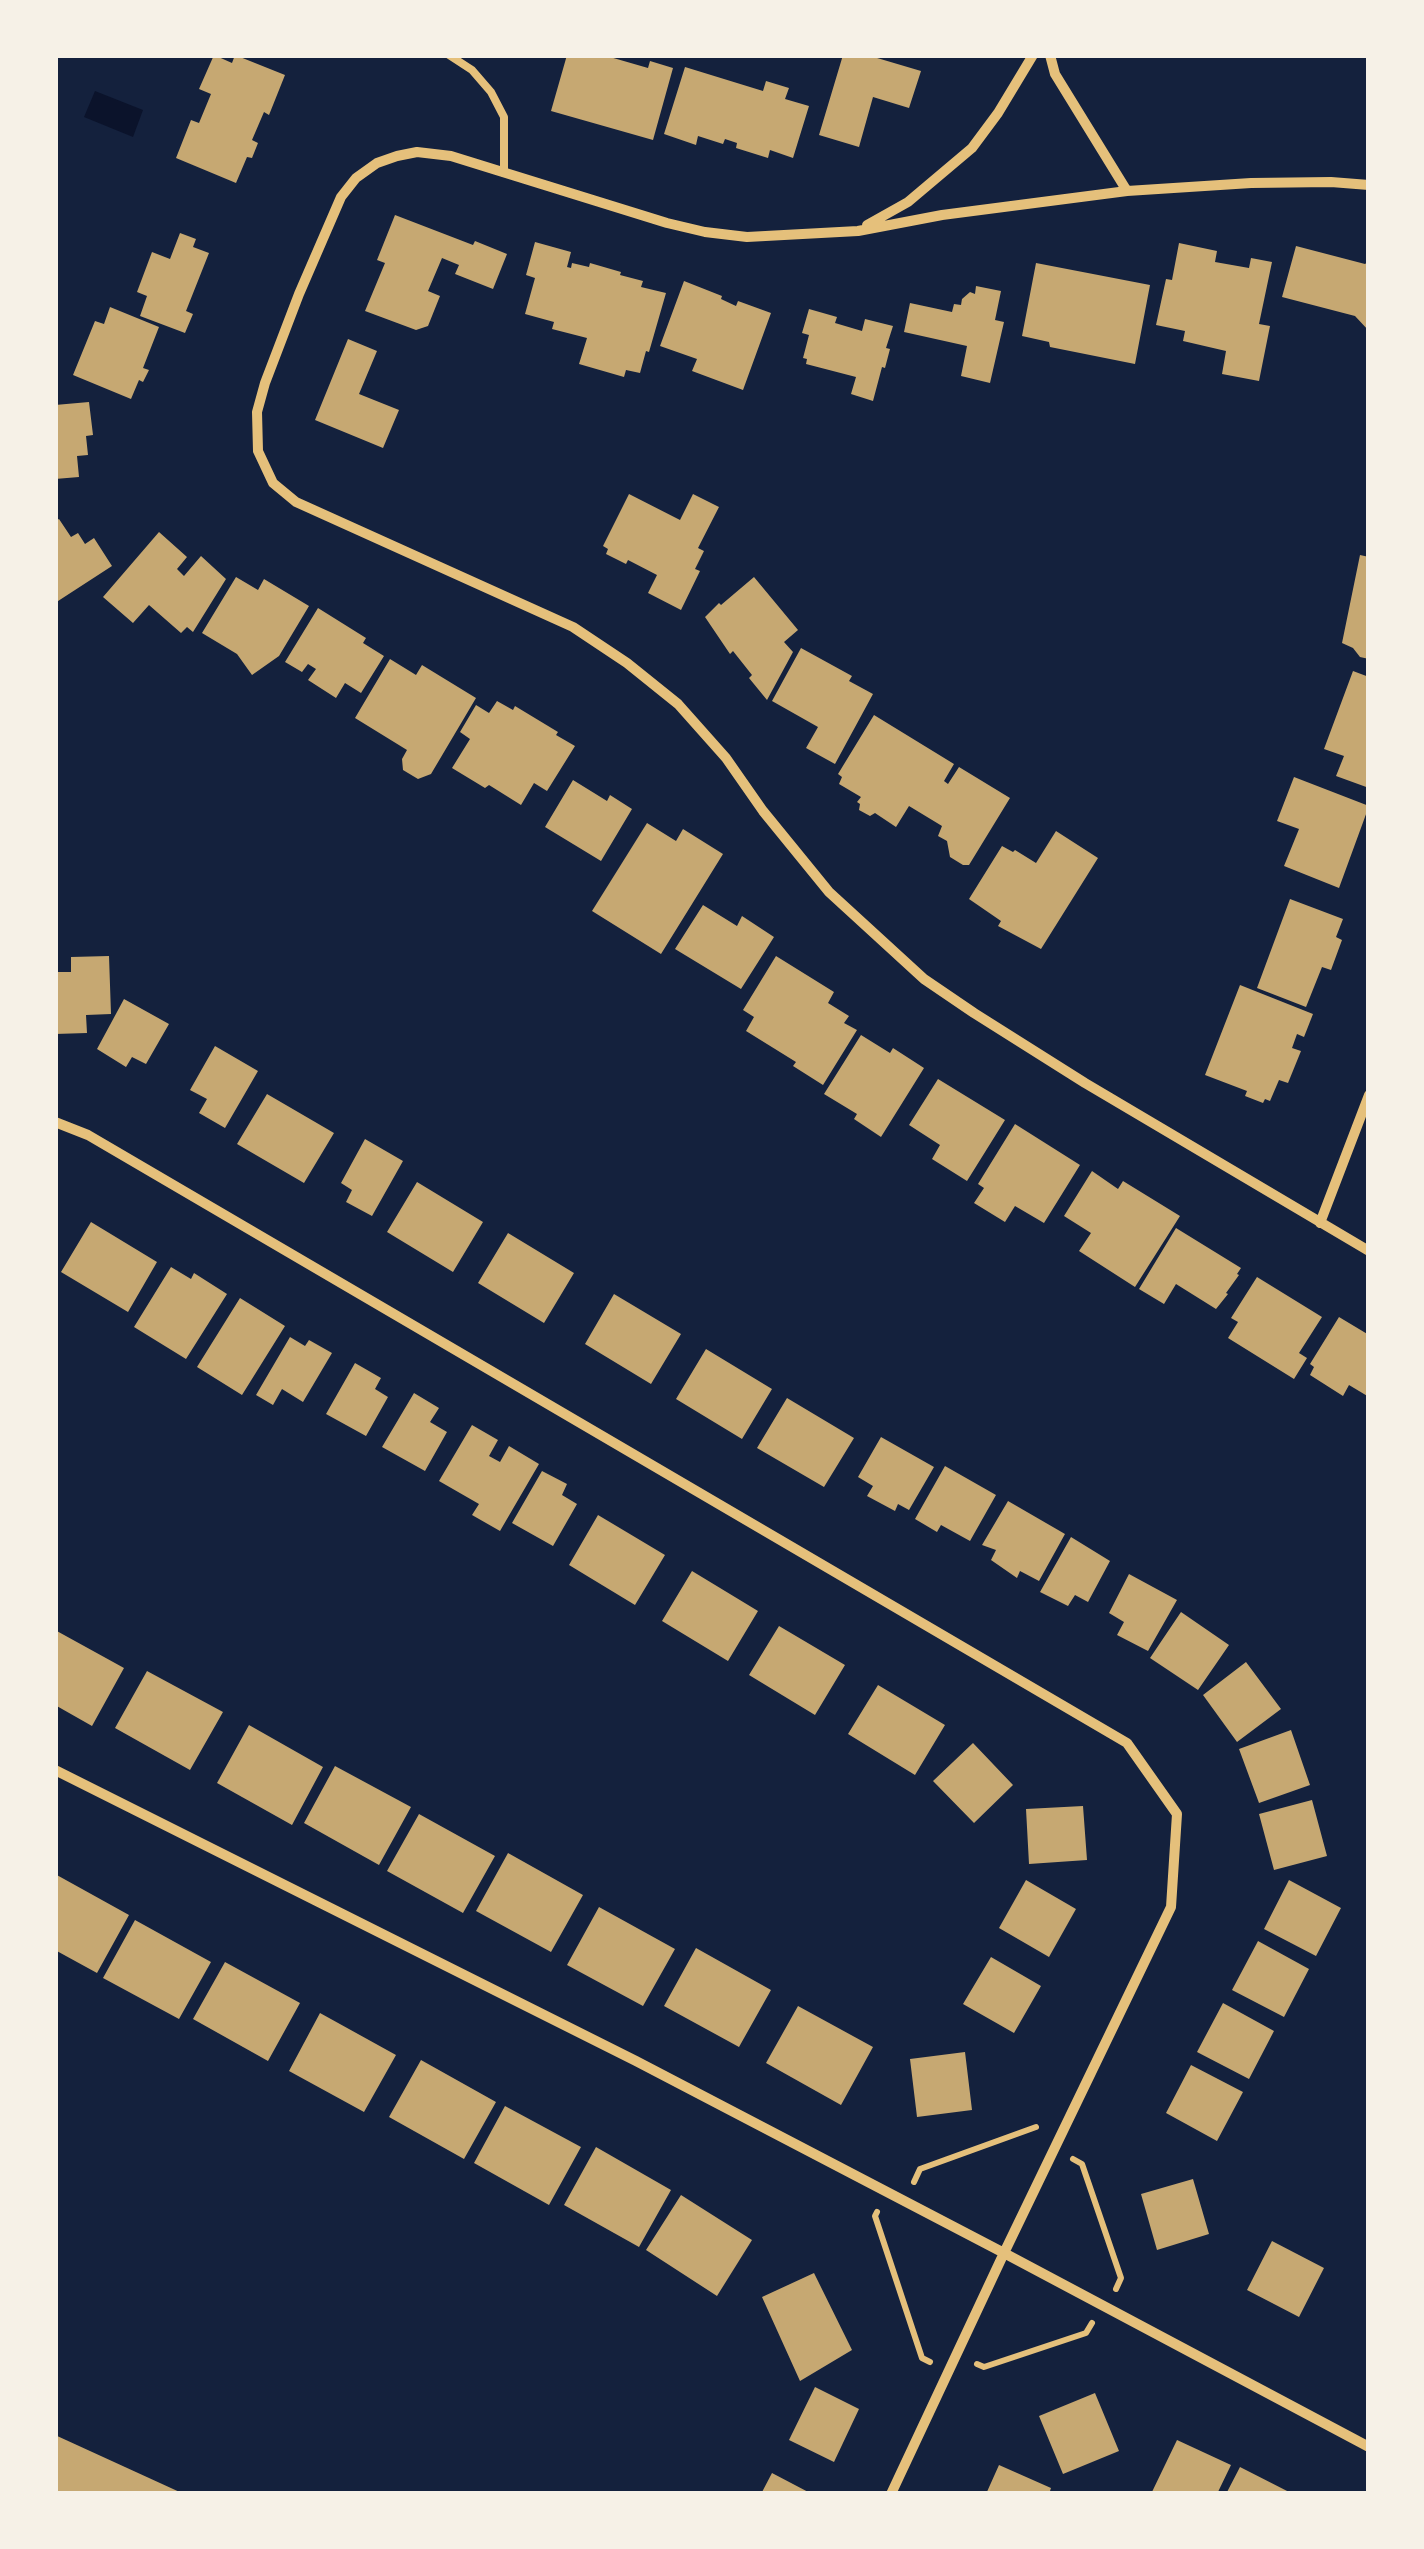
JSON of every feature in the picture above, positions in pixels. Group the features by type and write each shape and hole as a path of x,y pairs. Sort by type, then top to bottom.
{"street":[{"path":"858,230 908,202 972,148 1033,55"},
{"path":"1050,55 1054,74 1127,192"},
{"path":"1369,185 1251,183 1127,192 942,215 858,230 747,237 666,223 451,156 417,152 377,162 356,178 341,197 299,294 257,412 258,451 272,484 296,502 573,627 678,704 726,758 829,892 924,979 1085,1082 1369,1251"},
{"path":"1320,1222 1369,1095"},
{"path":"55,1122 88,1135 1128,1743 1177,1814 1172,1907 891,2494"},
{"path":"55,1770 636,2061 1369,2447"}],"lane":[{"path":"449,55 472,70 491,92 504,117 504,173"}],"path":[{"path":"904,2200 920,2170 1038,2126 1061,2137"},
{"path":"957,2354 984,2367 1086,2334 1121,2278 1082,2164 1054,2150"},
{"path":"886,2191 875,2216 922,2358 949,2371"}],"water":[{"path":"95,91 143,110 133,137 84,117"}],"building":[{"path":"214,55 232,63 235,55 285,75 269,115 264,112 252,140 258,143 252,158 247,157 236,183 176,158 191,120 199,123 211,94 199,89"},
{"path":"567,55 603,55 648,68 650,61 673,68 653,140 551,111"},
{"path":"843,55 867,55 921,71 909,108 873,97 859,147 819,135"},
{"path":"685,67 763,91 766,81 789,88 785,99 809,106 793,158 770,150 768,158 736,148 737,143 725,139 723,144 698,136 696,145 664,134"},
{"path":"395,215 507,254 493,289 455,274 459,265 442,258 428,291 440,296 428,326 416,330 365,311 385,263 377,260"},
{"path":"180,233 196,239 193,247 209,253 186,311 193,314 185,333 140,316 147,296 137,292 152,252 170,259"},
{"path":"535,242 571,252 567,267 571,268 572,263 589,267 590,263 643,281 641,287 666,293 640,373 626,370 624,377 579,364 587,338 552,329 554,322 525,314 535,278 526,275"},
{"path":"1179,243 1217,251 1215,262 1249,268 1251,258 1272,262 1259,324 1270,326 1259,381 1222,374 1226,351 1183,341 1185,331 1156,325 1166,279 1172,280"},
{"path":"1296,246 1365,264 1369,261 1369,331 1355,316 1282,297"},
{"path":"1036,263 1150,285 1135,364 1050,347 1049,342 1022,336"},
{"path":"684,281 736,306 738,301 771,313 743,390 692,371 697,359 660,346"},
{"path":"976,286 1001,291 995,320 1004,322 990,383 961,376 967,346 904,332 910,303 952,312 954,304 961,305 970,292 975,294"},
{"path":"110,307 159,327 143,368 149,370 143,382 139,380 131,399 73,375 95,321 104,324"},
{"path":"809,309 837,317 835,323 862,331 865,319 893,326 885,368 882,367 873,401 851,394 856,377 806,364 807,359 803,358 809,335 802,333"},
{"path":"348,339 377,351 359,394 399,410 383,448 315,420"},
{"path":"89,402 93,435 86,436 88,455 77,456 79,477 55,479 55,405"},
{"path":"629,494 680,520 693,494 719,507 698,548 704,551 695,569 700,571 681,610 648,593 657,575 606,554 608,549 603,546"},
{"path":"59,519 71,537 78,533 85,544 94,538 112,566 55,603 55,521"},
{"path":"159,532 187,557 177,569 184,576 201,556 226,579 193,632 187,627 181,633 149,605 133,623 103,597"},
{"path":"1360,555 1369,557 1369,659 1342,643"},
{"path":"236,577 258,590 264,579 309,606 279,656 252,675 237,654 202,633"},
{"path":"754,577 798,630 784,642 793,652 767,700 705,617"},
{"path":"318,608 366,638 363,643 384,656 361,693 345,683 336,698 308,680 316,669 308,664 302,672 285,662"},
{"path":"801,648 852,676 849,681 873,694 835,764 806,748 818,727 772,701"},
{"path":"390,659 416,675 422,665 476,698 431,774 418,779 403,770 402,759 407,750 355,718"},
{"path":"1353,671 1369,677 1369,788 1336,776 1344,756 1324,749"},
{"path":"497,701 513,710 515,706 575,746 547,791 534,783 521,805 452,768 470,739 460,732 476,705 489,713"},
{"path":"874,715 954,764 944,781 948,784 959,767 1010,798 969,865 950,857 947,841 938,836 942,826 909,806 896,827 875,813 870,816 859,810 857,802 861,797 839,784 842,777 838,774"},
{"path":"1294,777 1369,806 1339,888 1284,866 1299,829 1277,821"},
{"path":"573,780 607,801 610,795 632,809 601,861 545,827"},
{"path":"647,823 676,841 683,829 723,854 661,954 592,911"},
{"path":"1056,831 1098,858 1041,949 998,926 1001,921 969,899 1002,846 1036,863"},
{"path":"1290,899 1343,919 1336,937 1342,940 1331,970 1322,967 1306,1007 1257,988"},
{"path":"703,905 737,926 742,916 774,937 741,989 675,949"},
{"path":"109,956 111,1014 86,1015 87,1033 55,1034 55,972 71,972 71,957"},
{"path":"776,956 834,992 828,1003 849,1016 844,1023 857,1030 823,1085 793,1066 796,1062 746,1031 754,1017 743,1010"},
{"path":"1240,985 1313,1014 1304,1037 1297,1034 1292,1048 1301,1051 1288,1083 1279,1080 1270,1101 1265,1099 1263,1103 1245,1096 1247,1091 1205,1075"},
{"path":"124,999 169,1024 146,1064 132,1057 126,1067 97,1049"},
{"path":"861,1035 890,1053 893,1048 924,1068 881,1137 854,1119 857,1114 824,1094"},
{"path":"215,1046 258,1071 225,1128 199,1113 207,1099 190,1090"},
{"path":"938,1079 1005,1120 967,1181 932,1159 940,1145 909,1125"},
{"path":"267,1094 334,1133 304,1183 237,1144"},
{"path":"1015,1124 1080,1165 1044,1223 1015,1206 1005,1222 974,1203 984,1188 978,1184"},
{"path":"365,1139 403,1161 372,1216 346,1202 352,1190 341,1183"},
{"path":"1092,1171 1118,1189 1123,1181 1180,1216 1135,1287 1079,1251 1091,1233 1064,1216"},
{"path":"417,1182 483,1222 453,1272 387,1232"},
{"path":"91,1222 157,1262 128,1312 61,1272"},
{"path":"1176,1228 1241,1268 1216,1309 1176,1284 1164,1304 1139,1289"},
{"path":"508,1233 574,1273 544,1323 478,1283"},
{"path":"171,1267 191,1279 194,1273 227,1294 186,1359 134,1327"},
{"path":"1257,1277 1322,1317 1299,1353 1307,1358 1294,1379 1228,1338 1238,1322 1231,1318"},
{"path":"614,1294 681,1334 651,1384 585,1344"},
{"path":"240,1298 285,1326 242,1395 197,1367"},
{"path":"1339,1317 1369,1335 1369,1397 1349,1385 1343,1396 1310,1375 1314,1367 1310,1364"},
{"path":"290,1337 305,1346 309,1340 332,1353 303,1402 282,1389 273,1405 256,1395"},
{"path":"706,1349 772,1389 742,1439 676,1399"},
{"path":"355,1363 381,1378 375,1389 388,1397 366,1436 326,1414"},
{"path":"414,1393 439,1408 430,1422 447,1432 425,1471 382,1447"},
{"path":"787,1398 854,1438 824,1487 757,1448"},
{"path":"472,1425 498,1440 489,1456 500,1462 509,1446 539,1464 500,1531 472,1515 479,1504 439,1481"},
{"path":"881,1437 934,1467 909,1510 898,1504 895,1511 867,1496 873,1486 858,1477"},
{"path":"945,1466 996,1495 970,1541 941,1525 937,1532 915,1519"},
{"path":"542,1471 567,1484 562,1495 577,1504 553,1546 512,1523"},
{"path":"1008,1501 1065,1534 1039,1581 1020,1571 1017,1578 991,1560 996,1550 982,1545"},
{"path":"598,1515 665,1555 635,1605 569,1565"},
{"path":"1071,1537 1110,1561 1088,1602 1075,1595 1068,1606 1040,1592"},
{"path":"692,1571 758,1611 728,1661 662,1621"},
{"path":"1129,1574 1177,1600 1148,1651 1117,1635 1124,1622 1109,1613"},
{"path":"1181,1612 1229,1645 1198,1690 1150,1658"},
{"path":"779,1626 845,1665 815,1715 749,1675"},
{"path":"55,1630 124,1668 92,1726 55,1705"},
{"path":"1246,1662 1281,1709 1237,1742 1203,1695"},
{"path":"147,1671 223,1712 190,1770 115,1728"},
{"path":"878,1685 945,1725 915,1775 848,1734"},
{"path":"249,1725 323,1767 292,1825 217,1783"},
{"path":"1291,1730 1310,1785 1259,1803 1239,1749"},
{"path":"973,1743 1013,1785 974,1823 933,1781"},
{"path":"335,1766 411,1807 379,1865 304,1823"},
{"path":"1312,1800 1327,1856 1274,1870 1259,1814"},
{"path":"1083,1806 1087,1860 1029,1864 1026,1809"},
{"path":"419,1814 495,1856 463,1913 387,1871"},
{"path":"508,1853 583,1895 551,1952 476,1911"},
{"path":"55,1874 129,1915 97,1973 55,1950"},
{"path":"1026,1880 1076,1909 1049,1957 999,1928"},
{"path":"1289,1880 1341,1908 1316,1956 1264,1929"},
{"path":"599,1907 675,1949 643,2006 567,1965"},
{"path":"135,1920 211,1962 179,2019 103,1978"},
{"path":"1258,1941 1309,1969 1284,2017 1232,1990"},
{"path":"696,1948 771,1990 739,2047 664,2006"},
{"path":"991,1957 1041,1986 1014,2033 963,2004"},
{"path":"225,1962 300,2003 268,2061 193,2019"},
{"path":"1223,2003 1274,2031 1249,2079 1197,2052"},
{"path":"798,2006 873,2047 841,2105 766,2063"},
{"path":"320,2013 396,2055 364,2112 289,2071"},
{"path":"965,2052 972,2110 917,2117 910,2059"},
{"path":"421,2060 496,2102 464,2159 389,2117"},
{"path":"1191,2065 1243,2092 1217,2141 1166,2113"},
{"path":"505,2106 581,2147 549,2205 474,2163"},
{"path":"596,2147 671,2190 639,2247 564,2205"},
{"path":"1193,2179 1209,2234 1157,2250 1141,2194"},
{"path":"681,2195 752,2240 717,2296 646,2250"},
{"path":"1272,2241 1324,2268 1299,2317 1247,2290"},
{"path":"814,2273 852,2350 800,2381 762,2297"},
{"path":"815,2387 859,2409 834,2462 789,2440"},
{"path":"1095,2393 1119,2451 1063,2474 1039,2416"},
{"path":"55,2435 184,2494 55,2494"},
{"path":"1177,2440 1231,2465 1217,2494 1151,2494"},
{"path":"999,2465 1051,2488 1049,2494 986,2494"},
{"path":"1240,2467 1293,2494 1226,2494"},
{"path":"772,2473 812,2494 761,2494"}]}
